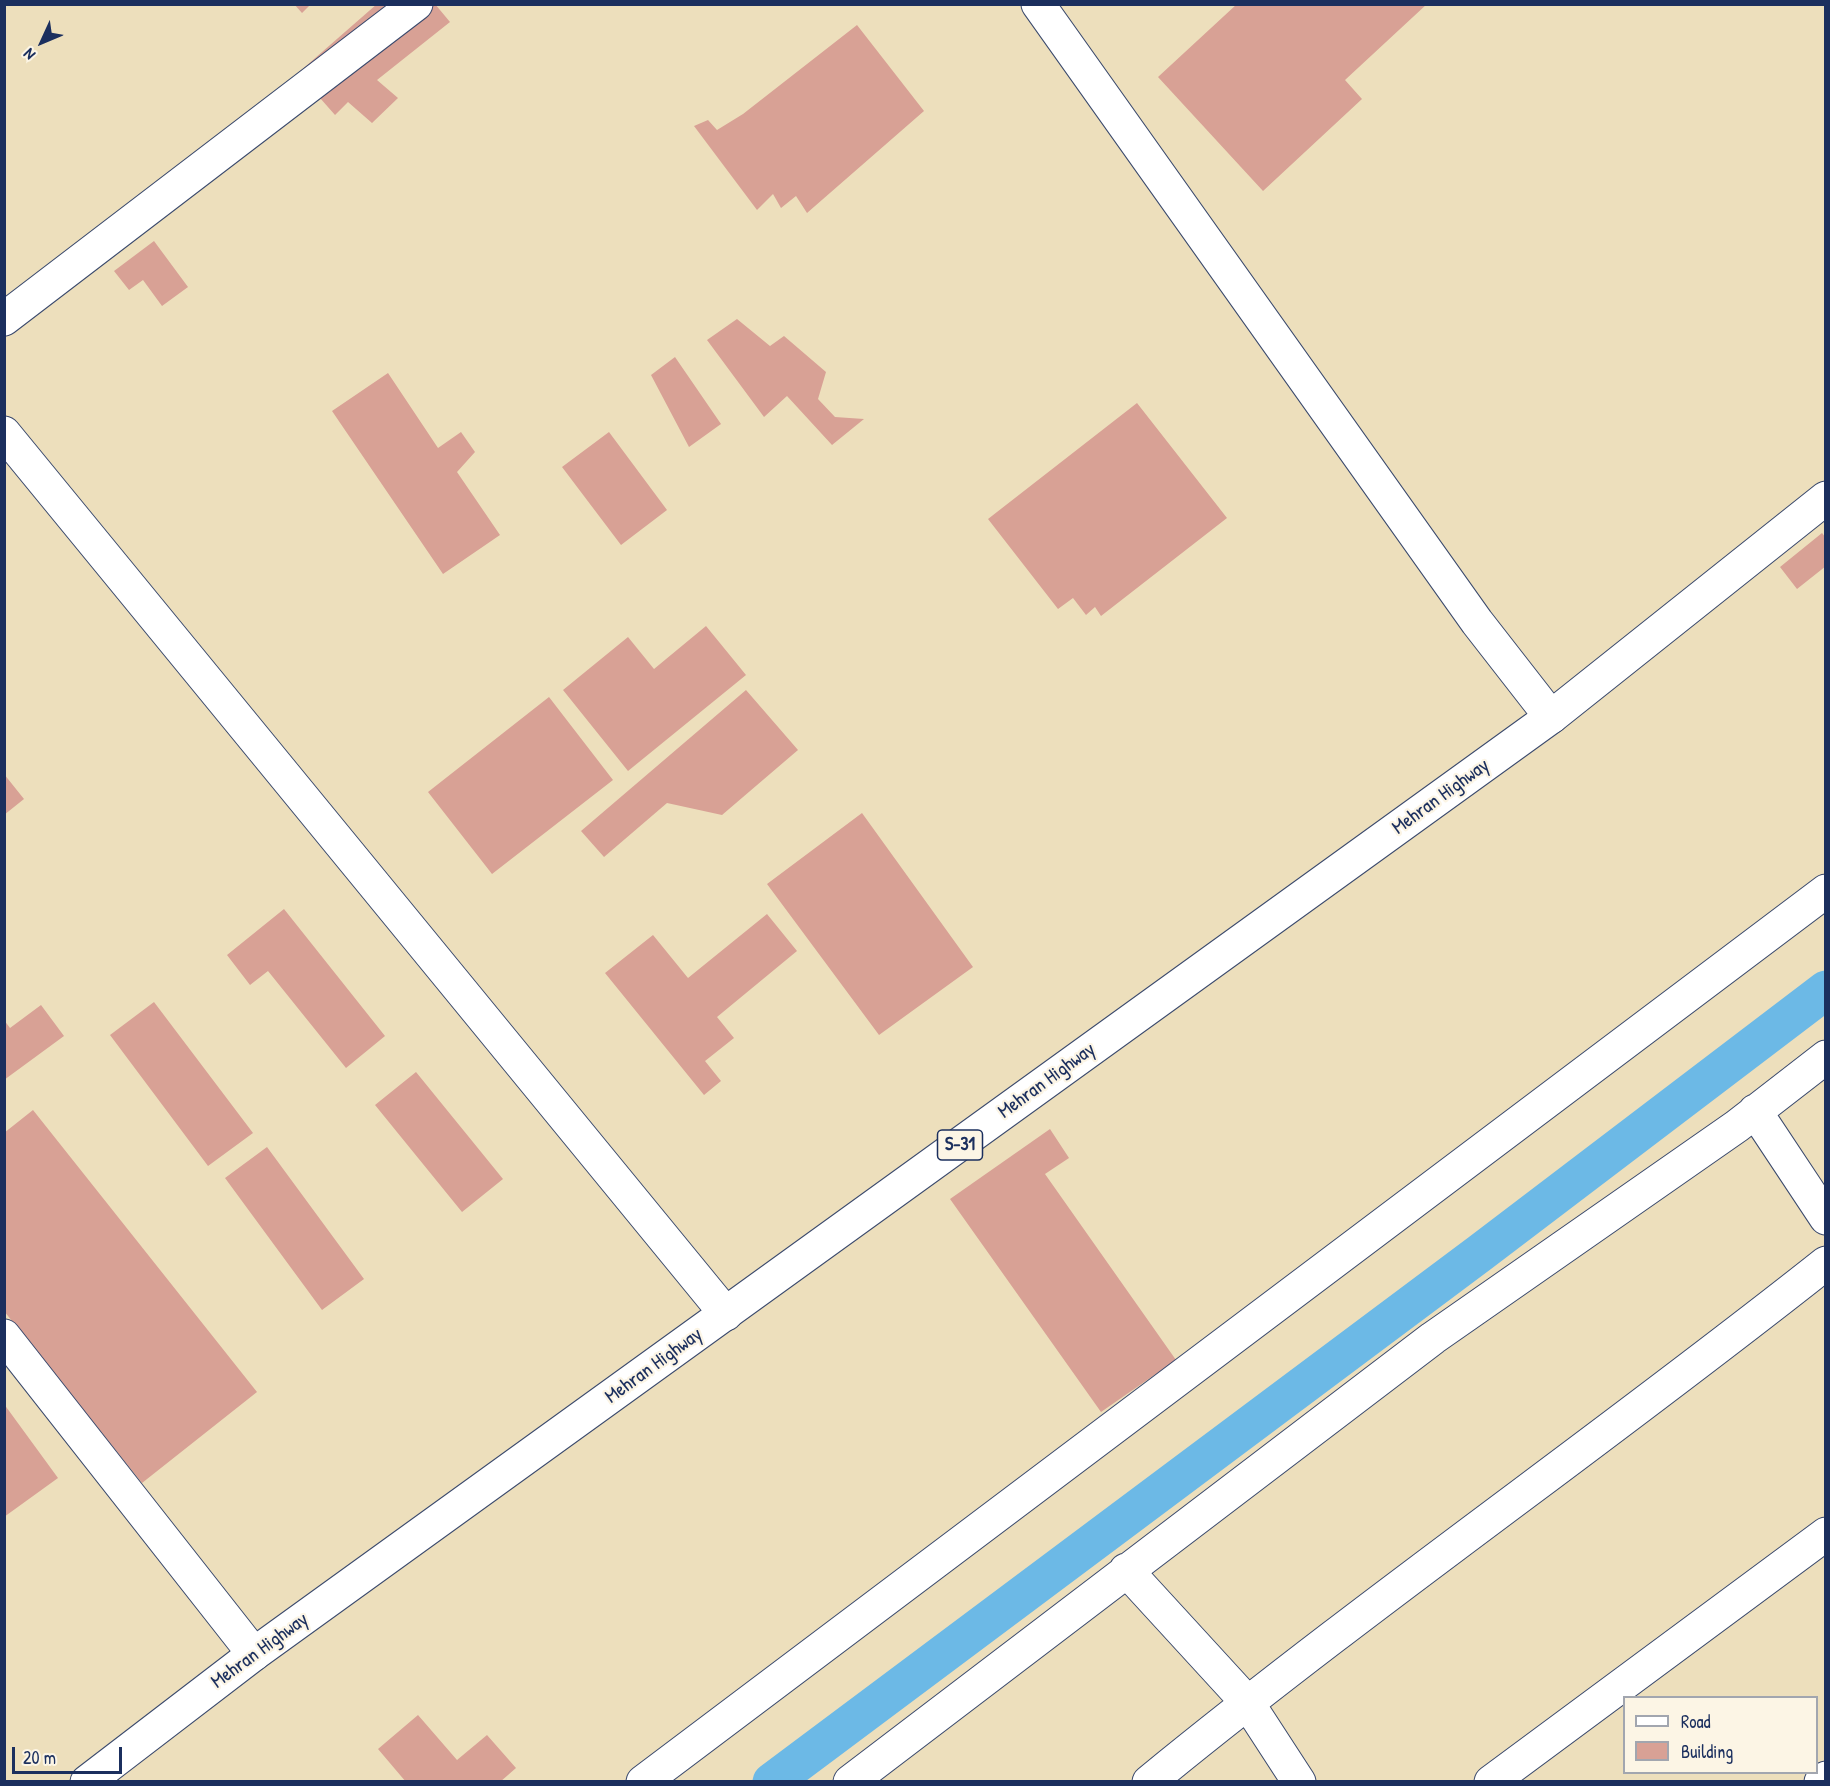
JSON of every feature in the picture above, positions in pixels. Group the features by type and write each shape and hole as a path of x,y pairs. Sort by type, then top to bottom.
{"street":[{"path":"4,319 416,4"},
{"path":"1038,4 1477,622 1551,717"},
{"path":"4,433 726,1314"},
{"name":"Mehran Highway","path":"87,1782 254,1654 1551,717 1826,498"},
{"path":"643,1782 1826,891"},
{"path":"850,1782 1433,1338 1755,1111 1826,1057"},
{"path":"1755,1111 1826,1218"},
{"path":"1149,1782 1247,1702 1728,1341 1826,1263"},
{"path":"4,1336 254,1654"},
{"path":"1491,1782 1826,1534"},
{"path":"1126,1570 1247,1702 1299,1782"},
{"path":"1821,1782 1826,1778"}],"building":[{"path":"294,4 311,4 302,13"},
{"path":"377,4 435,4 450,22 377,80 398,98 372,123 348,102 335,115 298,73"},
{"path":"1237,4 1427,4 1345,80 1362,99 1263,191 1158,77"},
{"path":"857,25 924,111 807,213 796,196 781,208 773,194 757,210 694,126 708,120 717,130 743,114"},
{"path":"154,241 188,287 162,306 143,280 129,290 114,271"},
{"path":"737,319 770,346 784,336 826,372 818,399 835,417 864,419 832,445 787,396 764,417 707,340"},
{"path":"675,357 721,424 689,447 651,375"},
{"path":"388,373 438,448 461,432 475,452 457,472 500,535 443,574 332,411"},
{"path":"1137,403 1227,518 1101,616 1095,607 1086,615 1073,598 1058,609 988,519"},
{"path":"609,432 667,510 621,545 562,467"},
{"path":"1822,533 1826,538 1826,566 1797,589 1780,567"},
{"path":"706,626 746,675 628,771 563,690 628,637 654,669"},
{"path":"746,690 798,750 722,815 667,803 604,857 581,831"},
{"path":"549,697 613,780 492,874 428,792"},
{"path":"4,774 24,799 4,815"},
{"path":"862,813 973,967 879,1035 767,884"},
{"path":"284,909 385,1036 346,1068 268,971 250,985 227,955"},
{"path":"767,914 797,951 717,1017 734,1038 705,1061 721,1081 704,1095 605,973 653,935 688,978"},
{"path":"154,1002 253,1133 208,1166 110,1035"},
{"path":"41,1005 64,1036 4,1080 4,1020 10,1028"},
{"path":"416,1072 503,1179 462,1212 375,1105"},
{"path":"33,1110 257,1392 142,1483 4,1311 4,1133"},
{"path":"1050,1129 1069,1158 1045,1174 1176,1360 1101,1412 950,1199"},
{"path":"267,1147 364,1279 322,1310 225,1178"},
{"path":"4,1404 58,1478 4,1517"},
{"path":"418,1715 457,1760 487,1735 516,1768 500,1782 406,1782 378,1749"}],"waterway":[{"path":"772,1782 1480,1253 1826,990"}]}
